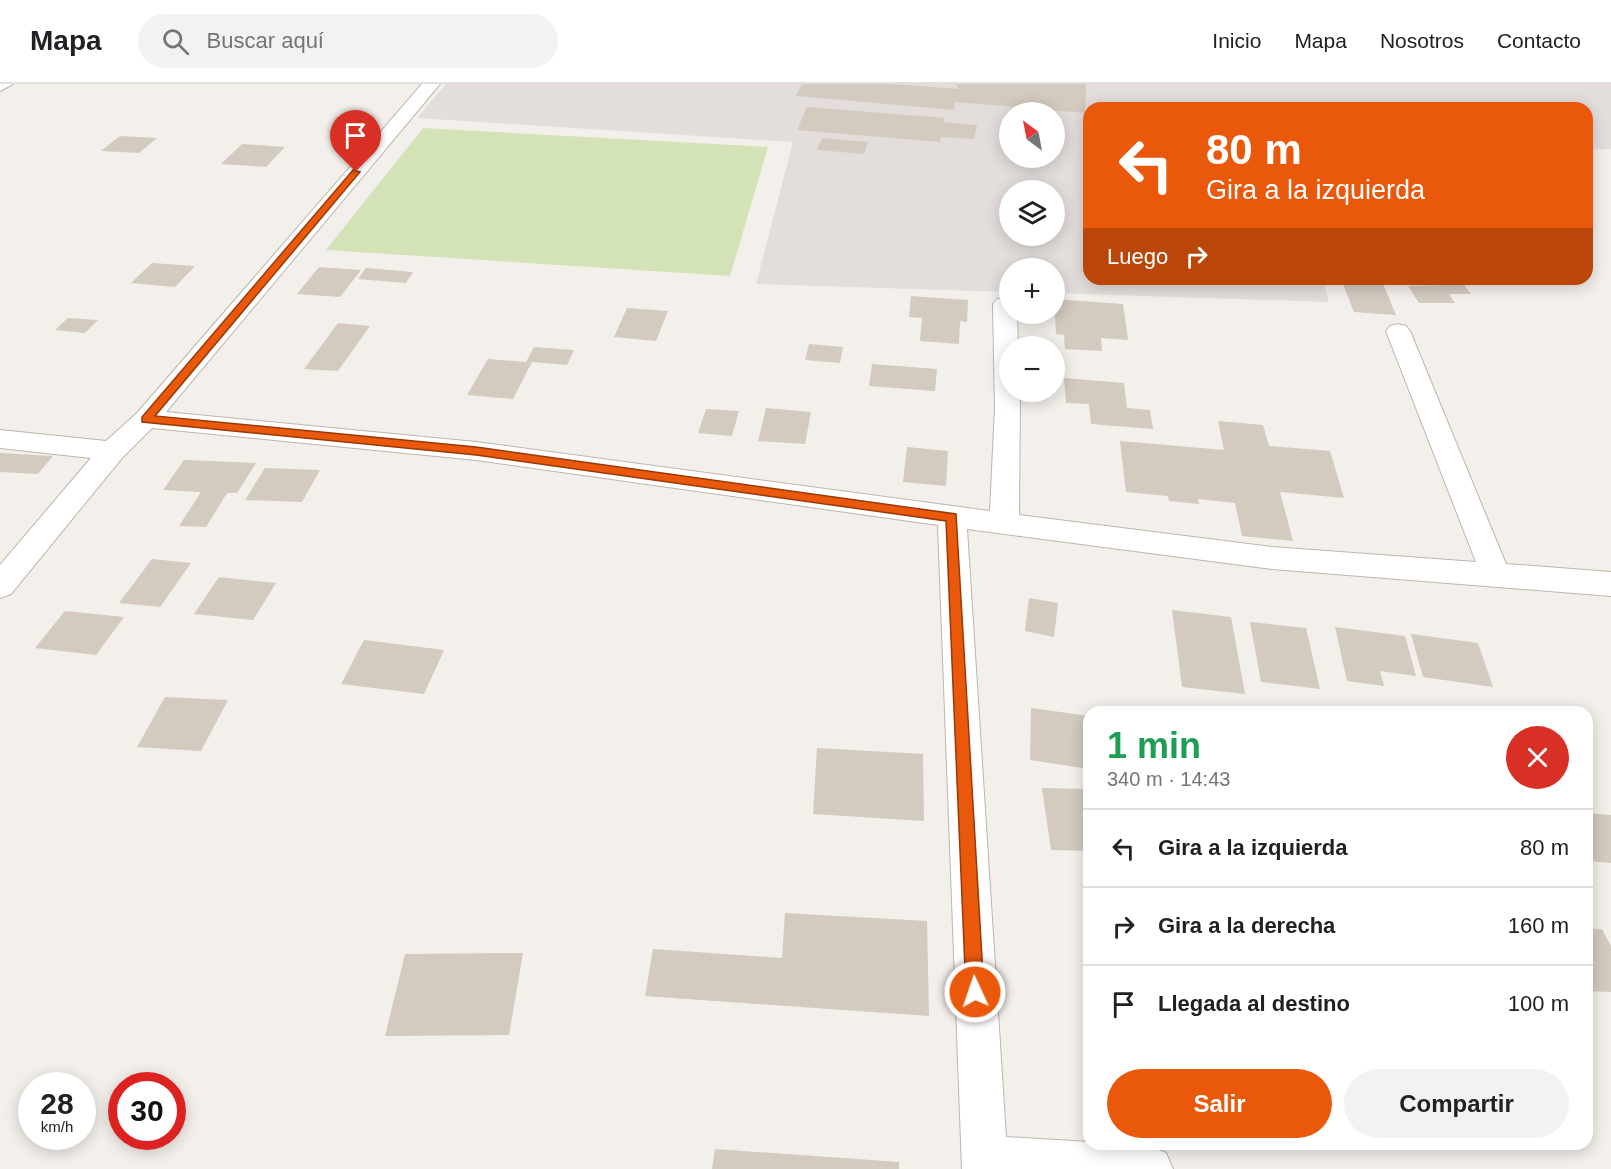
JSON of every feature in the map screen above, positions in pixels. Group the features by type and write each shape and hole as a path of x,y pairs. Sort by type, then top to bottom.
{"street":[{"path":"0,586 112,451 146,419 431,84"},
{"path":"1004,524 1008,408 1006,324"},
{"path":"1398,331 1495,573"},
{"path":"146,419 476,451 1004,524 1272,558 1495,573 1611,584"},
{"path":"0,439 112,451"},
{"path":"952,517 984,1163 1150,1169"}],"shaded area":[{"path":"446,84 1611,84 1611,149 1593,150 1593,102 1083,102 1083,285 1325,285 1329,302 1065,293 1065,258 999,258 999,292 756,284 793,142 417,118"}],"green space":[{"path":"423,128 768,147 730,276 326,250"}],"building":[{"path":"802,84 892,84 958,89 958,86 953,84 1086,84 1083,113 1065,111 1065,102 999,102 999,106 955,102 954,110 796,96"},
{"path":"807,107 945,118 944,122 977,125 974,139 941,137 940,142 797,130"},
{"path":"120,136 157,138 139,153 101,151"},
{"path":"822,138 868,142 864,154 817,150"},
{"path":"242,144 285,147 266,167 221,164"},
{"path":"152,263 195,266 175,287 131,283"},
{"path":"319,267 361,270 340,297 297,294"},
{"path":"366,268 413,272 406,283 358,279"},
{"path":"1343,285 1384,285 1396,315 1354,312"},
{"path":"1464,285 1471,294 1449,294 1455,303 1419,303 1408,286"},
{"path":"911,296 968,300 967,322 960,321 959,344 920,341 922,318 909,317"},
{"path":"1065,300 1123,304 1128,340 1101,338 1102,351 1065,349 1065,336 1056,334 1055,324 1065,324"},
{"path":"627,308 668,311 656,341 614,337"},
{"path":"68,318 98,320 85,333 55,330"},
{"path":"338,323 370,326 338,371 304,369"},
{"path":"809,344 843,347 840,363 805,360"},
{"path":"534,347 574,350 567,365 532,362 513,399 467,395 488,359 526,362"},
{"path":"872,364 937,369 935,391 869,386"},
{"path":"1065,378 1124,383 1127,408 1150,410 1153,429 1091,424 1089,404 1066,403"},
{"path":"766,408 811,412 805,444 758,441"},
{"path":"706,409 739,411 732,436 698,433"},
{"path":"1218,421 1263,425 1269,446 1330,451 1344,498 1280,492 1293,541 1242,536 1235,503 1198,499 1199,504 1169,501 1168,496 1126,492 1120,441 1224,450"},
{"path":"907,447 948,451 946,486 903,482"},
{"path":"0,453 53,456 38,474 0,472"},
{"path":"184,460 256,463 237,493 227,493 206,527 179,526 201,492 163,490"},
{"path":"265,468 320,470 302,502 245,500"},
{"path":"152,559 191,563 160,607 119,603"},
{"path":"219,577 276,583 253,620 194,614"},
{"path":"1029,598 1058,603 1054,637 1025,631"},
{"path":"1172,610 1231,617 1245,694 1182,687"},
{"path":"65,611 124,617 96,655 35,648"},
{"path":"1250,622 1306,628 1320,689 1261,682"},
{"path":"1335,627 1405,636 1416,676 1380,671 1384,686 1347,681"},
{"path":"1411,634 1478,643 1493,687 1423,677"},
{"path":"364,640 444,650 424,694 341,684"},
{"path":"165,697 228,700 201,751 137,747"},
{"path":"1031,708 1083,715 1083,768 1030,760"},
{"path":"817,748 923,754 924,821 813,814"},
{"path":"1042,788 1083,789 1083,851 1051,850"},
{"path":"1593,814 1611,815 1611,863 1593,862"},
{"path":"785,913 927,921 929,1016 645,996 653,949 782,958"},
{"path":"1593,929 1602,929 1611,946 1611,992 1593,991"},
{"path":"523,953 509,1035 385,1036 405,954"},
{"path":"715,1149 899,1162 899,1169 712,1169"}],"route":[{"path":"356,172 146,419 476,451 952,517 975,992"}]}
